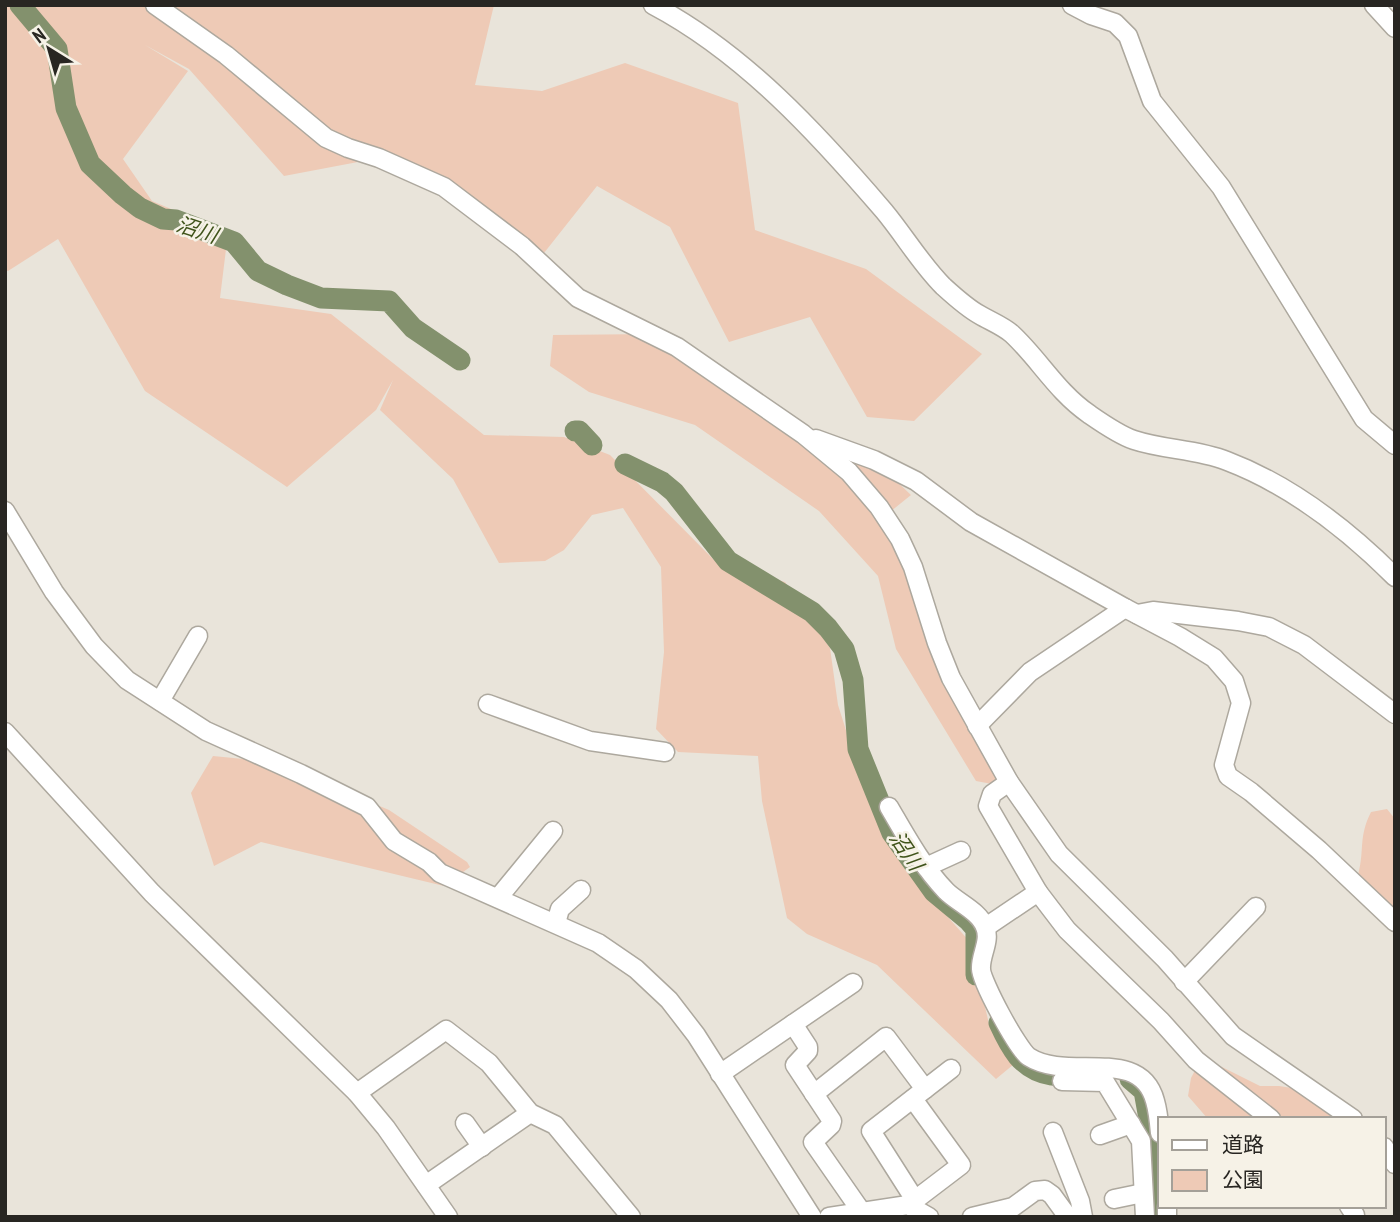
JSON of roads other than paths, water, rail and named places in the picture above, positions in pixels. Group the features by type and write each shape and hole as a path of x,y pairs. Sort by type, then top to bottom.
{"street":[{"path":"155,5 226,55 326,138 444,187 522,246 578,298 644,328 677,347 803,434 849,472 879,506 900,539 913,567 950,678 1039,829 1059,854 1165,959 1233,1036 1350,1117"},
{"path":"653,5 679,19 724,52 783,103 827,146 878,204 942,285 976,313 1010,333 1061,391 1087,413 1132,439 1225,460 1267,479 1307,504 1365,547 1395,577"},
{"path":"1072,5 1115,23 1128,36 1152,101 1221,187 1364,419 1395,445"},
{"path":"1374,5 1395,28"},
{"path":"803,434 874,460 916,481 971,522 1181,636 1214,658 1234,681 1241,703 1224,765 1228,776 1320,850 1395,922"},
{"path":"5,511 54,592 94,646 127,680 206,731 367,807 394,841 429,862 440,873 598,943 636,969 669,1000 696,1035 812,1217"},
{"path":"977,726 1030,671 1131,611 1153,611 1269,627 1304,645 1395,715"},
{"path":"160,701 198,636"},
{"path":"488,704 590,741 665,752"},
{"path":"5,732 152,893 357,1093 390,1119 414,1155 426,1185 448,1217"},
{"path":"1009,782 992,794 988,806 1038,892 1067,930 1161,1021 1196,1060 1268,1117"},
{"path":"890,807 926,867 947,892 977,916 986,927 987,938 981,970 1012,1038 1027,1057 1053,1067 1121,1069 1135,1072 1144,1080 1155,1099 1158,1119"},
{"path":"498,898 554,831"},
{"path":"926,867 961,851"},
{"path":"556,923 560,909 581,890"},
{"path":"986,927 1038,892"},
{"path":"1184,982 1256,906"},
{"path":"720,1074 853,984"},
{"path":"793,1024 808,1047 808,1051 795,1066 832,1121 813,1142 861,1211"},
{"path":"357,1093 446,1030 489,1062 530,1113 555,1125 631,1217"},
{"path":"814,1094 886,1037 961,1165 920,1208"},
{"path":"920,1208 871,1131 951,1069"},
{"path":"1062,1081 1105,1082 1131,1124 1141,1141 1145,1217"},
{"path":"426,1185 530,1113"},
{"path":"464,1123 482,1147"},
{"path":"1100,1135 1131,1124"},
{"path":"1053,1132 1080,1201 1083,1217"},
{"path":"972,1217 1013,1207 1035,1191 1045,1190 1068,1217"},
{"path":"1114,1199 1143,1193"},
{"path":"829,1217 908,1205 920,1208"}],"waterway":[{"name":"沼川","path":"20,5 57,49 66,108 90,164 123,195 140,208 163,219 176,220 234,242 258,271 287,285 321,298 389,301 413,328 460,360"},
{"name":"沼川","path":"575,431 579,431 592,445"},
{"name":"沼川","path":"625,464 662,482 674,492 728,561 812,612 844,649 853,680 858,749 892,833 934,892 976,929 976,975"},
{"name":"沼川","path":"999,1023 1012,1049 1032,1068 1055,1076 1084,1075"},
{"name":"沼川","path":"1130,1079 1144,1091 1158,1169 1154,1217"}]}
